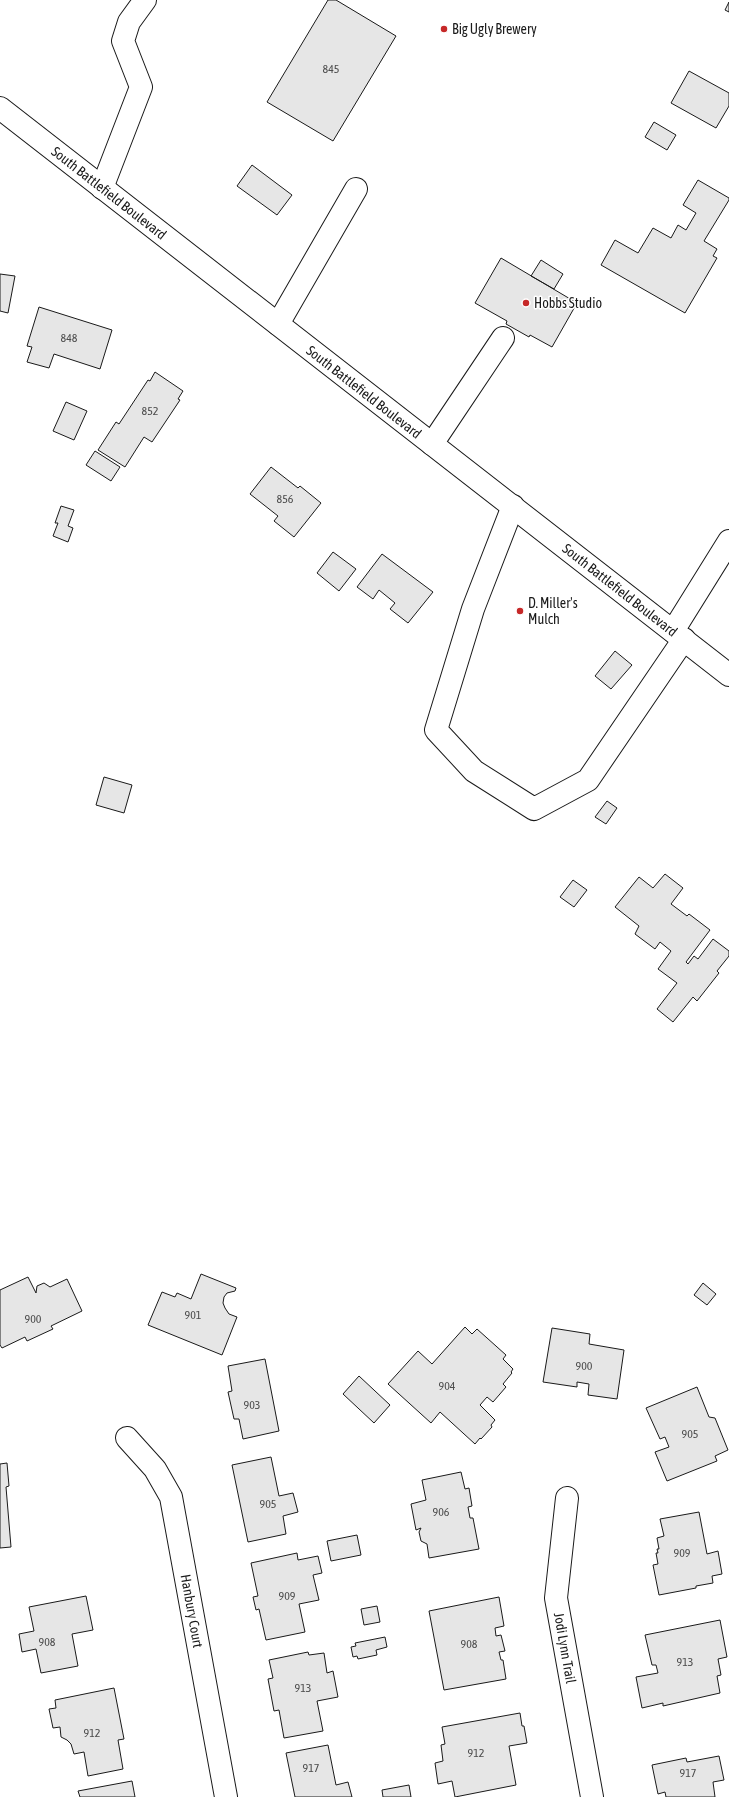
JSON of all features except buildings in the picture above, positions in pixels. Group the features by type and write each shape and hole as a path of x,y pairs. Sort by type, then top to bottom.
{"main road":[{"path":"102,188 141,87 123,41 129,22 145,0"},
{"name":"South Battlefield Boulevard","path":"0,108 729,675"},
{"path":"278,324 356,189"},
{"path":"432,444 504,338"},
{"path":"513,506 474,610 436,730 474,771 534,809 588,780 679,635 729,541"},
{"name":"Hanbury Court","path":"127,1438 155,1469 171,1497 226,1797"},
{"name":"Jodi Lynn Trail","path":"568,1498 556,1598 592,1797"}],"place":[{"name":"Big Ugly Brewery","path":"444,29"},
{"name":"Hobbs Studio","path":"526,303"},
{"name":"D. Miller's Mulch","path":"520,611"}]}
